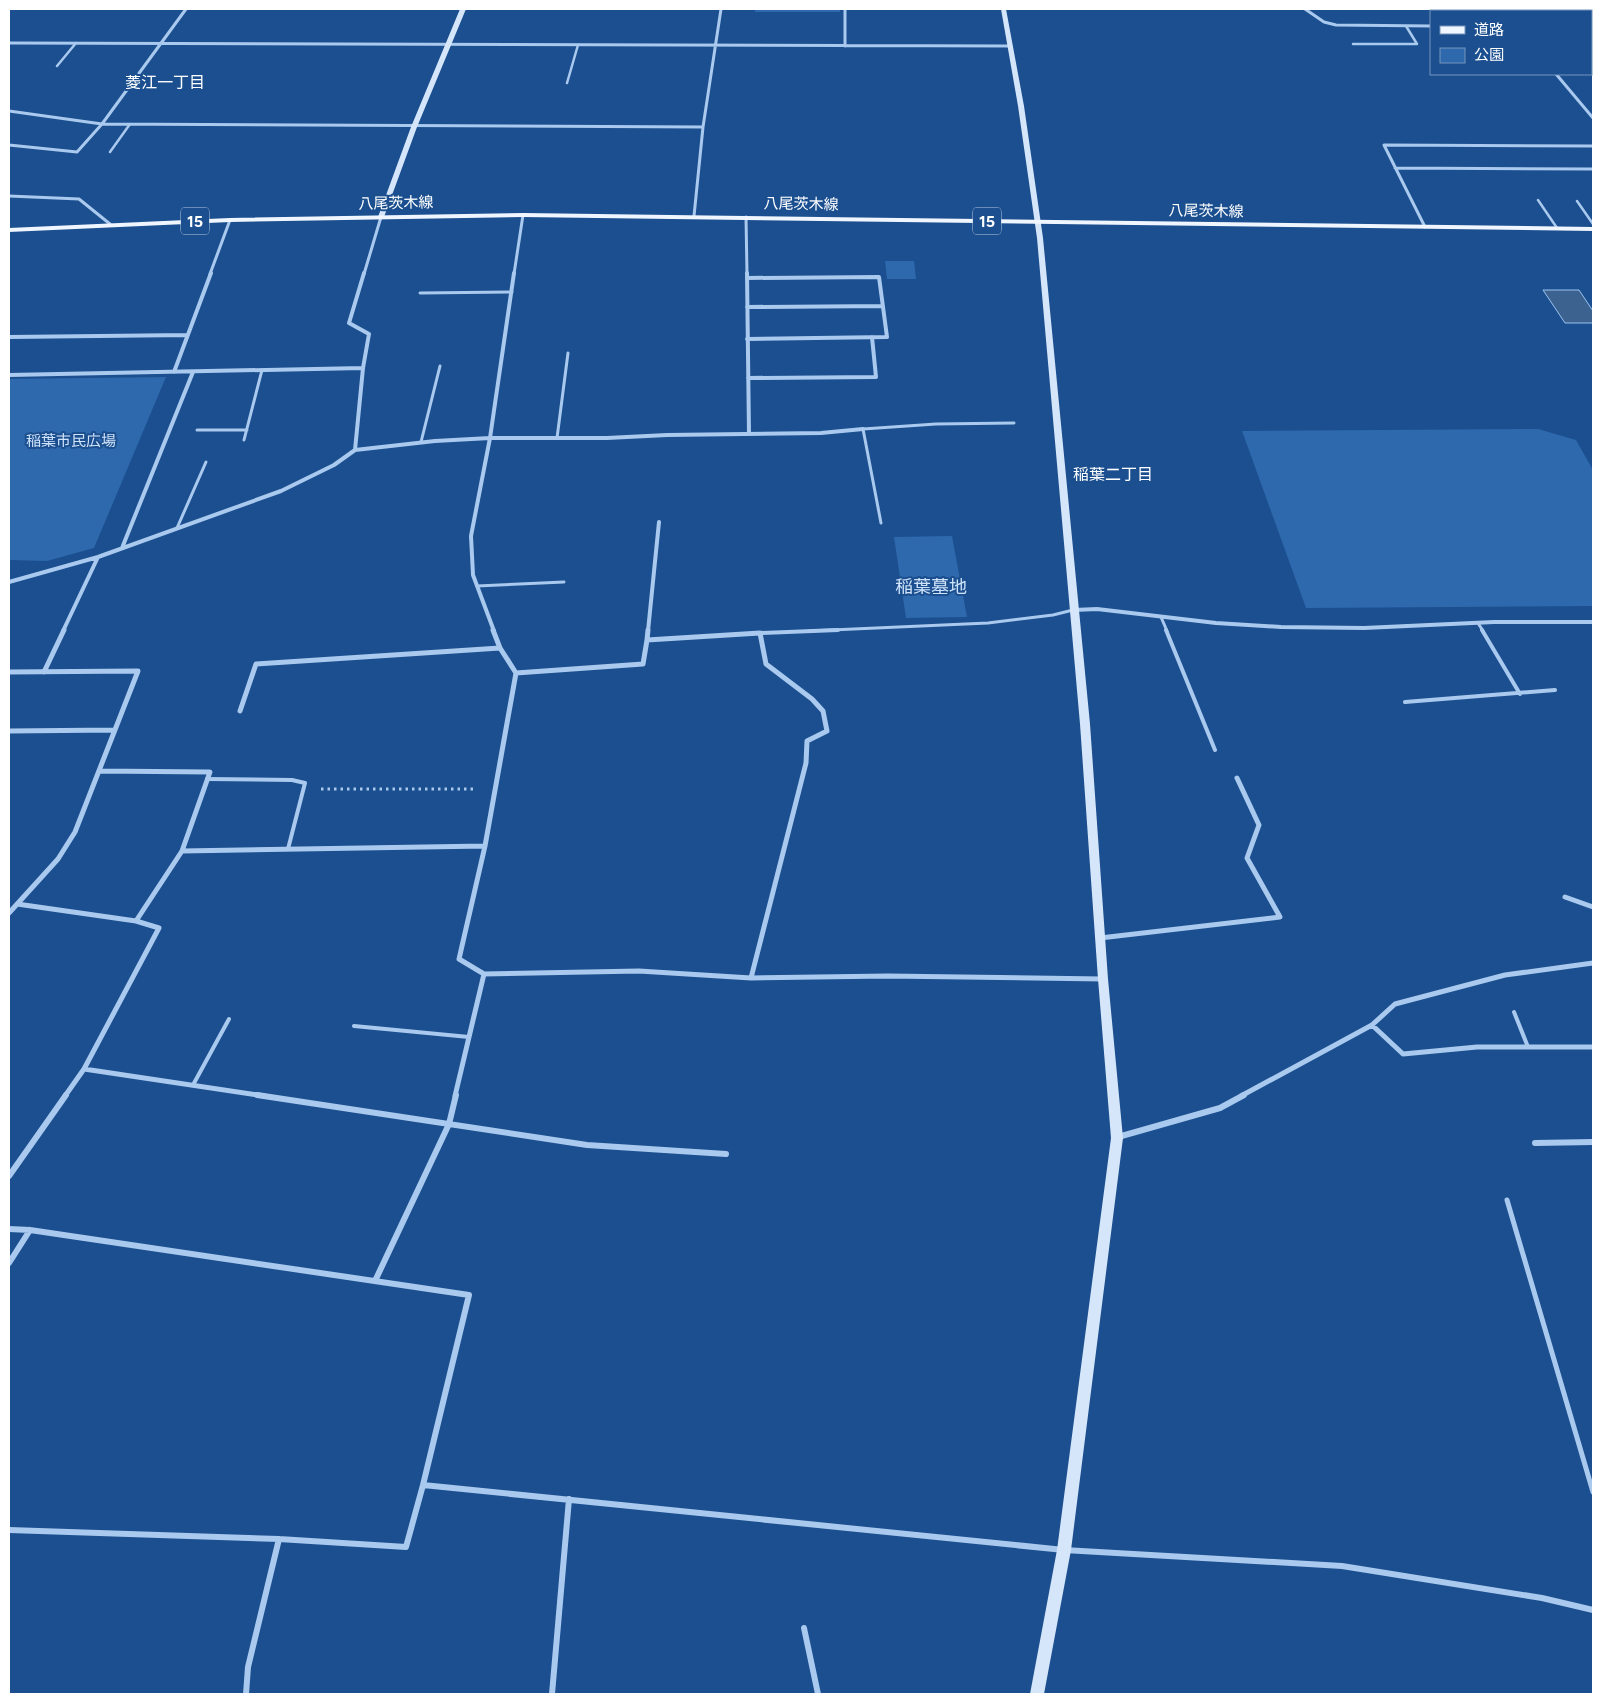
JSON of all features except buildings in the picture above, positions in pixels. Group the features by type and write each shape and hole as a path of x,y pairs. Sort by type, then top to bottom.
{"main road":[{"name":"八尾茨木線","path":"9,230 230,220 523,215 1593,229"}],"street":[{"path":"9,145 77,152 102,124 186,9"},
{"path":"355,450 363,368 369,334 349,323 382,217 414,127 462,9"},
{"path":"694,216 703,127 721,9"},
{"path":"845,9 845,46"},
{"path":"1004,9 1038,222 1085,724 1103,979 1117,1138 1064,1550 1037,1694"},
{"path":"1305,9 1324,22 1336,25 1430,26"},
{"path":"9,42 1010,46"},
{"path":"1557,75 1593,118"},
{"path":"9,111 102,124 703,127"},
{"path":"1425,227 1384,144 1593,146"},
{"path":"1395,168 1593,169"},
{"path":"9,196 79,199 110,224"},
{"path":"523,215 490,438 471,536 473,576 476,586 500,648 516,673 485,846 459,959 484,974 638,971 750,978 888,976 1103,979"},
{"path":"746,217 749,434"},
{"path":"174,372 230,220"},
{"path":"747,278 878,277 887,337 748,339"},
{"path":"747,307 883,306"},
{"path":"9,337 188,335"},
{"path":"748,378 876,377 872,337"},
{"path":"9,375 363,368"},
{"path":"122,548 193,372"},
{"path":"9,582 98,557 281,491 334,465 355,450 421,442 490,438 821,433 863,430"},
{"path":"516,673 643,664 659,522"},
{"path":"44,672 98,557"},
{"path":"1073,610 1097,609 1216,623 1280,627 1364,628 1478,623 1593,622"},
{"path":"647,640 760,633 766,664 812,699 823,711 827,731 807,741 806,763 750,978"},
{"path":"240,711 256,664 500,648"},
{"path":"9,672 138,671 75,832 58,860 10,911"},
{"path":"9,731 115,730"},
{"path":"99,772 210,772 182,851 136,921"},
{"path":"1100,938 1280,917 1247,858 1259,825 1237,778"},
{"path":"182,851 485,846"},
{"path":"1565,897 1593,907"},
{"path":"9,1176 84,1069 159,928 136,921 18,904"},
{"path":"1117,1138 1220,1108 1372,1025 1395,1004 1505,975 1593,963"},
{"path":"375,1281 449,1124 484,974"},
{"path":"1372,1025 1403,1054 1477,1047 1593,1047"},
{"path":"84,1069 587,1145 726,1154"},
{"path":"1535,1143 1593,1142"},
{"path":"9,1229 30,1230 469,1295 423,1486 406,1547 279,1539 9,1530"},
{"path":"9,1263 30,1230"},
{"path":"423,1486 569,1499 1064,1550 1342,1566 1542,1598 1593,1610"},
{"path":"552,1694 569,1499"},
{"path":"246,1694 248,1667 279,1539"},
{"path":"804,1628 818,1694"}],"lane":[{"path":"1353,44 1417,44 1406,26"},
{"path":"57,66 76,43"},
{"path":"568,83 578,45"},
{"path":"110,152 130,124"},
{"path":"1538,200 1557,228"},
{"path":"1577,202 1593,224"},
{"path":"420,293 512,292"},
{"path":"557,438 568,353"},
{"path":"421,442 440,366"},
{"path":"244,440 262,370"},
{"path":"881,522 863,430 936,424 1014,423"},
{"path":"197,430 246,430"},
{"path":"177,528 206,462"},
{"path":"476,586 564,582"},
{"path":"760,633 988,623 1054,615 1073,610"},
{"path":"1162,617 1215,750"},
{"path":"1478,623 1520,694"},
{"path":"1405,702 1555,690"},
{"path":"207,779 292,780 305,784 288,849"},
{"path":"1514,1012 1528,1047"},
{"path":"193,1086 228,1019"},
{"path":"354,1026 469,1037"},
{"path":"1507,1200 1593,1492"}],"path":[{"path":"303,789 495,789"}],"green space":[{"path":"755,9 840,9 840,12 755,12"},
{"path":"885,261 914,261 916,279 887,279"},
{"name":"稲葉市民広場","path":"166,377 94,548 47,561 9,560 9,379"},
{"path":"1538,429 1576,440 1593,470 1593,606 1306,608 1242,431"},
{"name":"稲葉墓地","path":"952,536 967,617 906,618 894,537"}],"shaded area":[{"path":"1543,290 1579,290 1593,311 1593,323 1565,323"}],"district":[{"name":"菱江一丁目","path":"165,82"},
{"name":"稲葉二丁目","path":"1113,474"}]}
